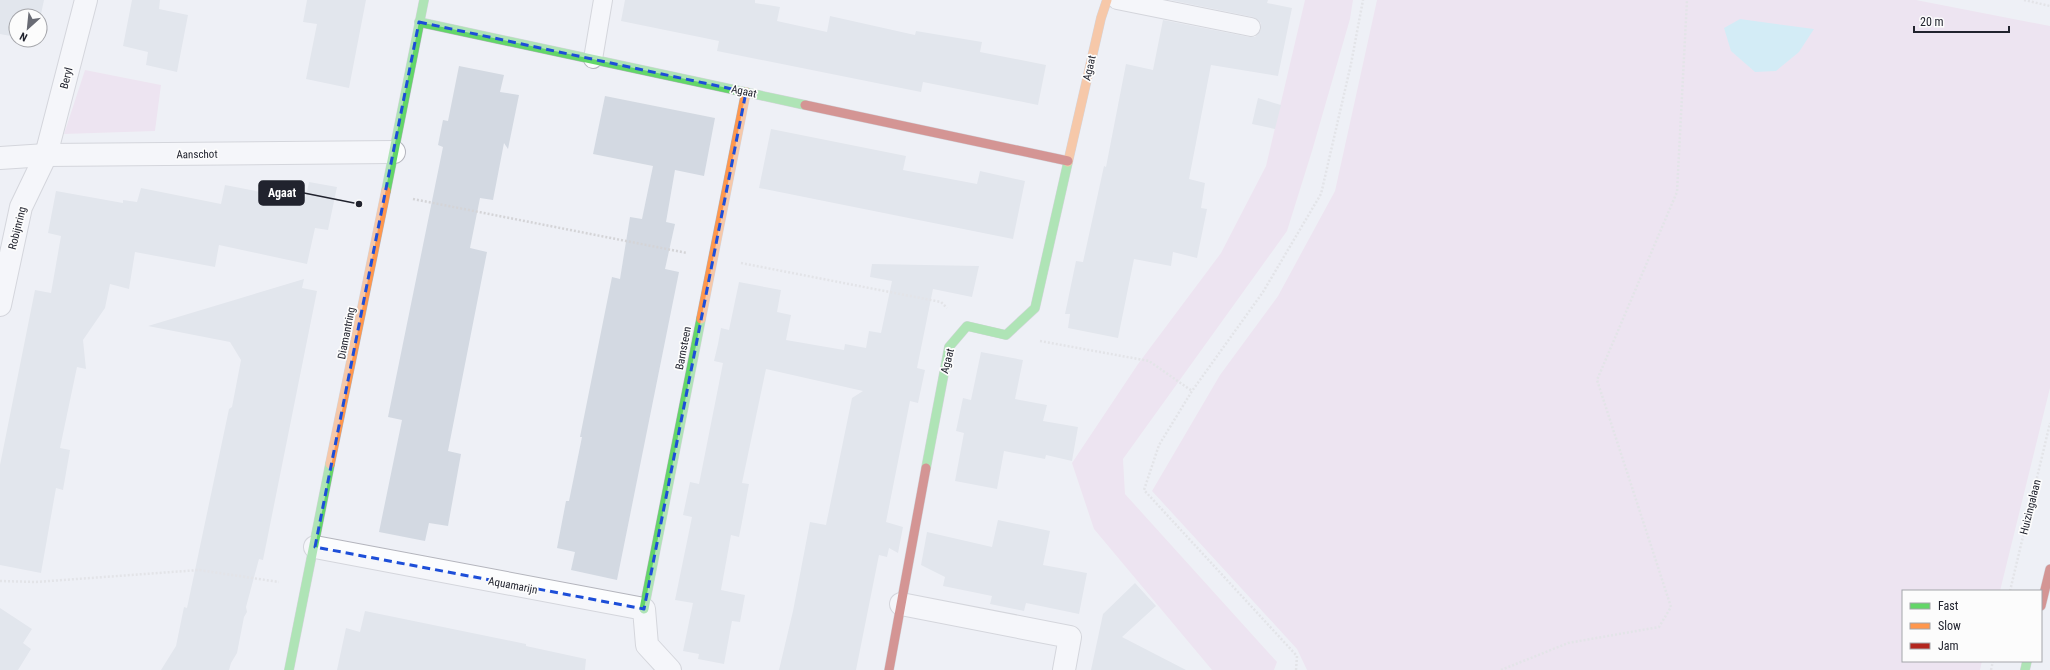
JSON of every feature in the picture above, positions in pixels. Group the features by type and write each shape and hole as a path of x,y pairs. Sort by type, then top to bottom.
{"street":[{"name":"Beryl","path":"46,156 86,0"},
{"name":"Diamantring","path":"289,670 307,587 424,0"},
{"name":"Agaat","path":"1006,335 1035,308 1101,18 1107,0"},
{"name":"Agaat","path":"419,22 1068,161"},
{"name":"Barnsteen","path":"644,609 746,92"},
{"name":"Aanschot","path":"0,158 46,156 394,152"},
{"name":"Robijnring","path":"0,305 21,207 46,156"},
{"name":"Agaat","path":"889,670 949,347 967,326"},
{"path":"967,326 1006,335"},
{"name":"Aquamarijn","path":"315,547 644,609"},
{"path":"2042,603 2048,584 2050,569"},
{"path":"901,604 1070,637 1064,670"},
{"path":"644,609 647,645 670,670"}],"lane":[{"path":"593,59 603,0"},
{"path":"1117,0 1251,27"}],"path":[{"path":"1296,670 1297,656 1144,490 1159,446 1192,391 1263,292 1321,194 1351,64 1363,0"},
{"path":"1501,670 1568,643 1659,627 1671,607 1597,380 1677,192 1686,0"},
{"path":"2024,0 2050,6"},
{"path":"386,193 941,302 967,326"},
{"path":"1006,335 1149,361 1192,391"},
{"name":"Huizingalaan","path":"2010,590 2050,423"},
{"path":"0,581 36,582 199,570 307,587"}],"highlighted area":[{"path":"419,22 746,92 644,609 315,547"}],"shaded area":[{"path":"1305,0 1353,0 1350,19 1287,231 1123,459 1125,494 1277,662 1274,670 1212,670 1094,529 1072,463 1138,364 1221,253 1266,166"},
{"path":"1377,0 1916,0 2050,26 2050,388 2000,590 1902,590 1902,662 1982,662 1980,670 1307,670 1297,649 1152,491 1220,375 1278,296 1335,191"},
{"path":"85,70 161,85 155,131 64,134"}],"water":[{"path":"1740,19 1814,29 1799,52 1776,71 1755,72 1731,51 1724,28"}],"building":[{"path":"0,0 44,0 42,8 8,8 8,36 0,34"},
{"path":"132,0 160,0 159,9 188,15 177,72 146,65 148,52 123,46"},
{"path":"307,0 366,0 349,88 306,79 317,24 303,22"},
{"path":"625,0 755,0 755,3 780,7 777,21 827,32 830,16 915,35 916,31 982,42 980,52 1046,65 1038,105 923,82 921,92 717,51 719,41 621,21"},
{"path":"1170,0 1268,0 1267,3 1292,8 1278,76 1211,65 1189,179 1205,183 1201,208 1207,209 1197,258 1173,252 1171,266 1134,259 1118,338 1068,328 1070,314 1065,314 1076,261 1083,262 1104,166 1106,167 1126,64 1153,70 1163,20 1249,37 1255,37 1261,29 1261,23 1253,17"},
{"path":"459,66 504,75 500,92 519,95 508,149 504,143 493,200 480,198 470,248 487,252 448,451 461,454 448,526 429,523 425,541 379,532 402,420 388,417 443,147 438,145 443,120 448,121"},
{"path":"605,96 715,118 704,176 675,170 666,222 675,224 665,269 679,272 617,580 571,570 575,552 557,548 566,501 569,501 582,437 580,437 612,277 620,279 630,217 642,219 653,166 593,154"},
{"path":"1258,98 1281,105 1275,129 1252,124"},
{"path":"771,129 906,156 903,170 977,184 980,171 1025,181 1013,239 759,188"},
{"path":"309,182 337,187 328,230 315,228 307,264 219,245 215,267 135,252 129,289 110,284 105,308 83,340 86,369 77,367 60,448 70,450 63,490 56,488 41,573 0,565 0,465 35,290 51,293 61,236 48,233 56,191 123,203 123,200 137,202 141,188 221,204 225,185 291,198 292,195 306,197"},
{"path":"872,264 979,266 972,297 933,289 917,368 925,370 918,403 910,401 886,522 903,527 898,553 889,548 887,557 879,555 856,670 779,670 793,611 810,522 826,525 852,398 863,391 766,369 742,483 749,484 739,537 731,535 721,590 745,595 740,622 732,621 724,664 698,659 699,654 683,651 693,603 675,600 692,517 683,515 690,482 699,484 723,363 714,361 721,328 729,330 739,282 781,290 777,312 791,315 786,340 844,350 845,344 866,348 869,331 881,333 892,281 870,277"},
{"path":"304,279 302,288 317,291 263,560 259,559 246,607 247,612 244,617 237,653 229,670 161,670 176,646 184,607 187,608 229,409 232,407 241,360 230,342 148,326"},
{"path":"981,352 1023,360 1015,399 1047,405 1043,421 1078,427 1072,461 1046,455 1045,459 1004,451 997,489 955,481 964,433 956,431 963,398 971,400"},
{"path":"998,520 1050,531 1043,565 1087,573 1079,614 1026,603 1024,611 990,604 992,596 943,586 945,577 921,565 927,532 992,547"},
{"path":"1135,583 1156,606 1122,637 1186,670 1091,670 1103,614"},
{"path":"0,608 32,629 23,643 31,649 18,670 0,670"},
{"path":"365,611 526,644 526,646 586,659 585,670 337,670 346,628 360,632"}],"traffic: fast":[{"path":"386,191 424,0"},
{"path":"419,22 805,105"},
{"path":"926,468 949,347 967,326 1006,335 1035,308 1068,162"},
{"path":"644,609 701,319"},
{"path":"289,670 330,464"},
{"path":"2025,670 2027,662"}],"traffic: slow":[{"path":"1068,162 1101,18 1107,0"},
{"path":"701,319 746,92"},
{"path":"330,464 386,191"}],"traffic: jam":[{"path":"805,105 1068,161"},
{"path":"889,670 926,468"},
{"path":"2042,602 2050,569"}],"place":[{"name":"Agaat","path":"359,204"}]}
